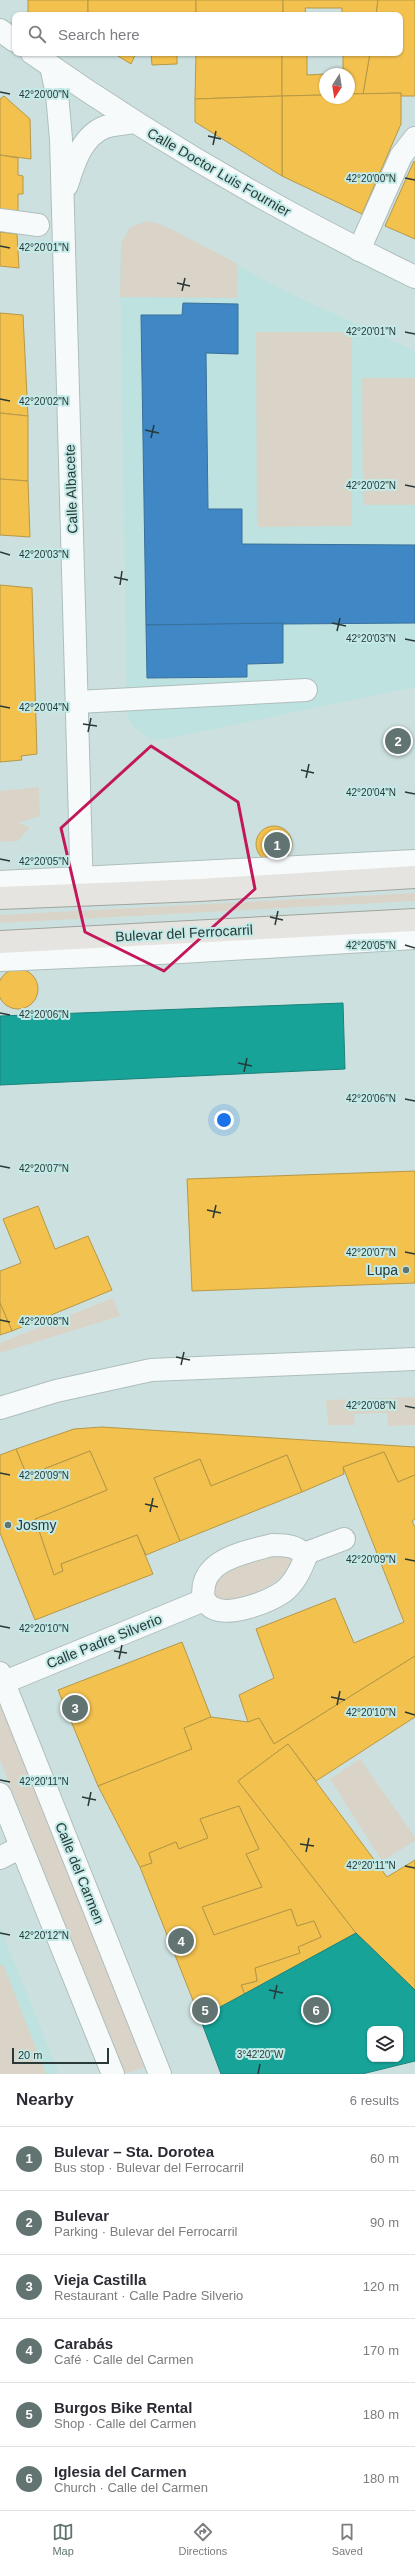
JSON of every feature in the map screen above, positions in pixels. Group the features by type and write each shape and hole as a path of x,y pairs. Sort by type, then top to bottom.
{"main road":[{"path":"0,898 82,886 199,890 415,877"},
{"name":"Bulevar del Ferrocarril","path":"0,942 415,920"}],"street":[{"path":"0,30 12,39"},
{"name":"Calle Doctor Luis Fournier","path":"36,56 133,122 242,186 359,250 415,277"},
{"name":"Calle Albacete","path":"51,66 60,119 82,886"},
{"name":"Calle Albacete","path":"62,203 74,162 83,146 105,127 133,122"},
{"path":"359,250 401,156 415,138"},
{"path":"0,220 38,225"},
{"path":"77,702 306,690"},
{"path":"0,882 82,886 415,861"},
{"name":"Bulevar del Ferrocarril","path":"0,960 189,952 415,938"},
{"path":"0,1408 56,1391 151,1370 415,1359"},
{"path":"304,1554 305,1559 299,1574 284,1592 256,1606 231,1611 213,1609 204,1600 203,1583 208,1571 240,1554 272,1545 286,1545 304,1554 344,1539"},
{"name":"Calle Padre Silverio","path":"1,1680 204,1600"},
{"name":"Calle del Carmen","path":"1,1680 160,2074"},
{"path":"0,1794 113,2074"},
{"path":"0,1858 21,1847"}],"highlighted area":[{"path":"151,746 238,802 255,889 164,971 85,932 61,828"}],"shaded area":[{"path":"147,221 163,225 291,294 415,351 415,687 170,738 152,740 133,727 127,716 120,264 121,243 130,227"},
{"path":"147,221 163,225 238,264 237,298 120,297 121,243 130,227"},
{"path":"256,332 352,332 352,526 257,527"},
{"path":"362,378 415,378 415,505 363,505"},
{"path":"39,787 40,816 18,823 30,827 18,841 0,842 0,791"},
{"path":"415,893 415,901 0,923 0,915"},
{"path":"113,1298 120,1316 0,1353 0,1343"},
{"path":"415,1397 415,1425 388,1426 387,1413 354,1414 355,1425 328,1425 326,1400"},
{"path":"271,1557 290,1557 296,1564 270,1585 248,1596 237,1599 216,1599 212,1591 215,1583 221,1576 236,1567"},
{"path":"0,1701 146,2067 125,2074 0,1760"},
{"path":"360,1759 415,1837 415,1841 382,1861 330,1779"},
{"path":"0,1927 59,2074 0,2074"},
{"path":"3,1964 46,2074 0,2074 0,1966"}],"building: Homes":[{"path":"28,0 88,0 88,12 28,12"},
{"path":"88,0 196,0 196,12 88,12"},
{"path":"196,0 283,0 283,12 196,12"},
{"path":"283,0 378,0 376,12 342,12 342,8 305,8 306,12 283,12"},
{"path":"378,0 415,0 415,96 401,96 401,93 363,94 369,56 403,56 403,12 376,12"},
{"path":"118,56 135,56 131,64"},
{"path":"151,56 177,56 177,64 152,65"},
{"path":"196,56 282,56 282,96 195,99"},
{"path":"282,56 307,56 307,75 319,74 319,95 282,96"},
{"path":"343,56 369,56 363,94 355,94 355,68 343,68"},
{"path":"401,93 401,124 362,214 282,176 282,96 319,95 319,104 355,104 355,94"},
{"path":"4,96 30,119 31,159 0,155 0,99"},
{"path":"282,96 282,176 195,122 195,99"},
{"path":"0,155 18,158 18,175 23,176 23,194 18,194 18,212 0,210"},
{"path":"414,161 415,162 415,239 385,226"},
{"path":"0,232 17,234 19,268 0,266"},
{"path":"0,313 23,315 28,416 0,413"},
{"path":"0,413 28,416 28,481 0,479"},
{"path":"0,479 28,481 30,537 0,535"},
{"path":"0,585 32,588 37,754 21,756 22,760 0,762"},
{"path":"278,826 287,831 291,837 291,851 287,857 278,862 270,862 261,857 257,851 256,840 261,831 267,827"},
{"path":"10,970 26,970 35,978 38,985 37,997 26,1008 10,1008 -1,997 -1,981"},
{"path":"415,1171 415,1283 192,1291 187,1179"},
{"path":"38,1206 55,1249 88,1236 112,1290 12,1331 0,1303 0,1271 21,1263 3,1219"},
{"path":"0,1303 12,1331 0,1335"},
{"path":"102,1427 415,1447 415,1475 398,1482 384,1452 343,1467 344,1474 302,1492 287,1455 211,1486 200,1459 154,1478 180,1541 146,1555 137,1535 61,1564 63,1571 54,1575 35,1519 107,1490 90,1451 44,1469 44,1474 29,1481 16,1449 74,1429"},
{"path":"16,1449 29,1481 44,1474 44,1469 90,1451 107,1490 35,1519 54,1575 63,1571 61,1564 137,1535 153,1574 35,1620 0,1533 0,1455"},
{"path":"384,1452 398,1482 415,1475 415,1519 412,1521 415,1527 415,1656 274,1744 259,1718 248,1722 239,1695 274,1678 256,1629 335,1598 354,1643 404,1622 343,1467"},
{"path":"287,1455 302,1492 180,1541 154,1478 200,1459 211,1486"},
{"path":"182,1642 211,1717 184,1728 192,1749 98,1786 58,1690"},
{"path":"415,1656 415,1717 316,1781 288,1744 238,1781 356,1933 245,1995 241,1985 257,1981 255,1968 300,1953 298,1947 321,1937 314,1921 297,1926 291,1909 214,1935 202,1907 262,1887 246,1854 259,1849 239,1806 200,1819 208,1838 179,1849 176,1842 149,1853 152,1863 140,1867 98,1786 192,1749 184,1728 211,1717 248,1722 259,1718 274,1744"},
{"path":"288,1744 387,1877 415,1860 415,1990 356,1933 238,1781"},
{"path":"239,1806 259,1849 246,1854 262,1887 202,1907 214,1935 291,1909 297,1926 314,1921 321,1937 298,1947 300,1953 255,1968 257,1981 241,1985 245,1995 200,2018 140,1867 152,1863 149,1853 176,1842 179,1849 208,1838 200,1819"}],"building: Schools":[{"path":"183,303 238,304 238,354 206,353 208,509 242,509 242,544 415,545 415,623 146,625 141,315 182,315"},
{"path":"283,623 283,663 247,664 247,677 147,678 146,625"}],"building: Public":[{"path":"343,1003 345,1069 0,1085 0,1016"},
{"path":"356,1933 415,1990 415,2061 362,2074 221,2074 200,2018"}],"place":[{"name":"Bulevar","path":"398,741"},
{"name":"Bulevar – Sta. Dorotea","path":"277,845"},
{"name":"Lupa","path":"406,1270"},
{"name":"Josmy","path":"8,1525"},
{"name":"Vieja Castilla","path":"75,1708"},
{"name":"Carabás","path":"181,1941"},
{"name":"Burgos Bike Rental","path":"205,2010"},
{"name":"Iglesia del Carmen","path":"316,2010"}]}
